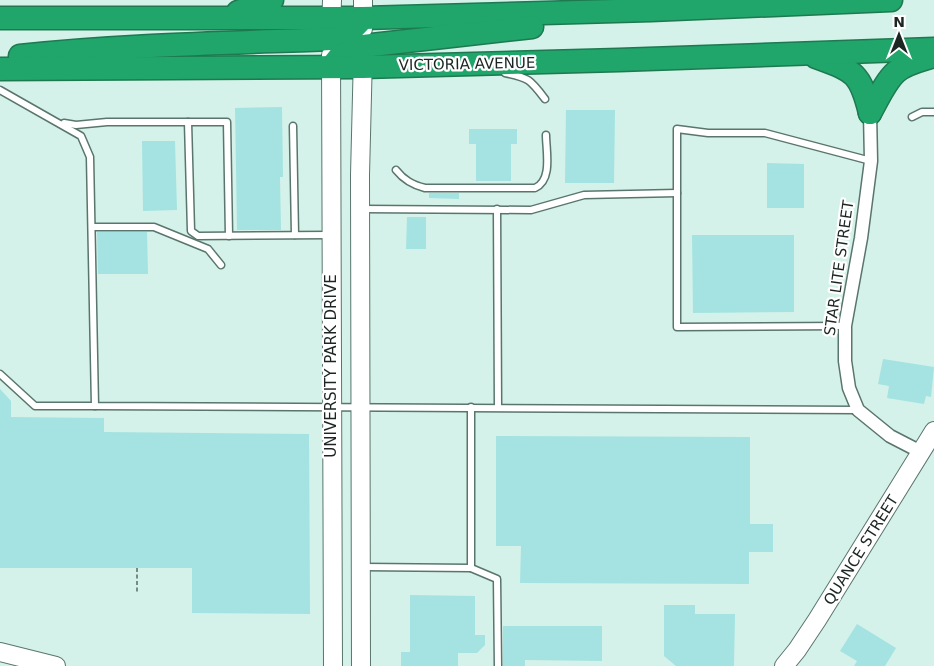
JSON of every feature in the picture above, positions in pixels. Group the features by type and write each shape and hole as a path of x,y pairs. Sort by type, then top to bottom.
{"highway":[{"path":"221,18 272,0"},
{"path":"395,0 447,16"},
{"path":"0,59 71,50 169,45 332,19 362,9 447,16 891,0"},
{"path":"363,57 538,26 651,10"},
{"path":"0,18 332,19"},
{"name":"VICTORIA AVENUE","path":"0,69 331,67 363,57 467,64 934,49"},
{"path":"806,54 843,67 856,77 864,90 870,113"},
{"path":"870,113 887,82 897,71 934,56"}],"street":[{"name":"UNIVERSITY PARK DRIVE","path":"361,666 362,9"},
{"name":"UNIVERSITY PARK DRIVE","path":"332,19 330,235 334,666"},
{"name":"STAR LITE STREET","path":"870,113 870,161 861,238 845,326 844,361 849,388 858,410 890,436 921,452"},
{"name":"QUANCE STREET","path":"784,666 817,620 934,431"},
{"path":"0,652 56,666"}],"lane":[{"path":"467,64 525,77 545,99"},
{"path":"0,90 60,122 81,136 90,157 95,406"},
{"path":"912,118 922,112 934,112"},
{"path":"60,122 76,125 106,122 226,122 229,236"},
{"path":"188,122 191,231 198,236 330,235"},
{"path":"293,126 295,235"},
{"path":"845,326 676,327 676,129 708,133 765,133 870,161"},
{"path":"396,170 404,179 416,186 425,188 535,188 544,180 547,173 546,135"},
{"path":"361,210 531,210 584,194 677,193"},
{"path":"497,210 498,407"},
{"path":"92,228 154,228 208,248 221,265"},
{"path":"0,374 35,406 858,410"},
{"path":"471,407 471,568"},
{"path":"362,567 471,568 497,579 498,666"}],"path":[{"path":"137,568 137,593"}],"building":[{"path":"282,107 283,177 280,177 281,230 237,230 235,108"},
{"path":"566,110 615,110 614,183 565,183"},
{"path":"469,129 517,129 517,144 511,144 511,181 476,181 476,144 469,144"},
{"path":"142,141 175,141 177,210 143,211"},
{"path":"767,163 804,164 804,208 767,208"},
{"path":"429,193 459,193 459,199 429,198"},
{"path":"407,217 426,217 426,249 406,249"},
{"path":"97,232 147,232 148,274 98,274"},
{"path":"692,235 794,235 794,312 693,313"},
{"path":"883,359 934,367 931,397 926,396 924,404 887,398 889,386 878,384"},
{"path":"0,389 11,401 11,417 104,418 104,432 309,434 310,614 192,613 192,568 0,568"},
{"path":"496,436 750,437 750,524 773,524 773,552 749,552 749,584 520,583 521,546 496,546"},
{"path":"410,595 475,596 475,635 485,635 485,645 477,653 458,653 458,666 401,666 401,652 410,652"},
{"path":"664,605 695,605 695,614 735,614 734,666 676,666 664,656"},
{"path":"857,624 896,648 885,666 854,666 857,661 840,651"},
{"path":"503,626 602,626 602,661 525,660 525,666 503,666"}]}
